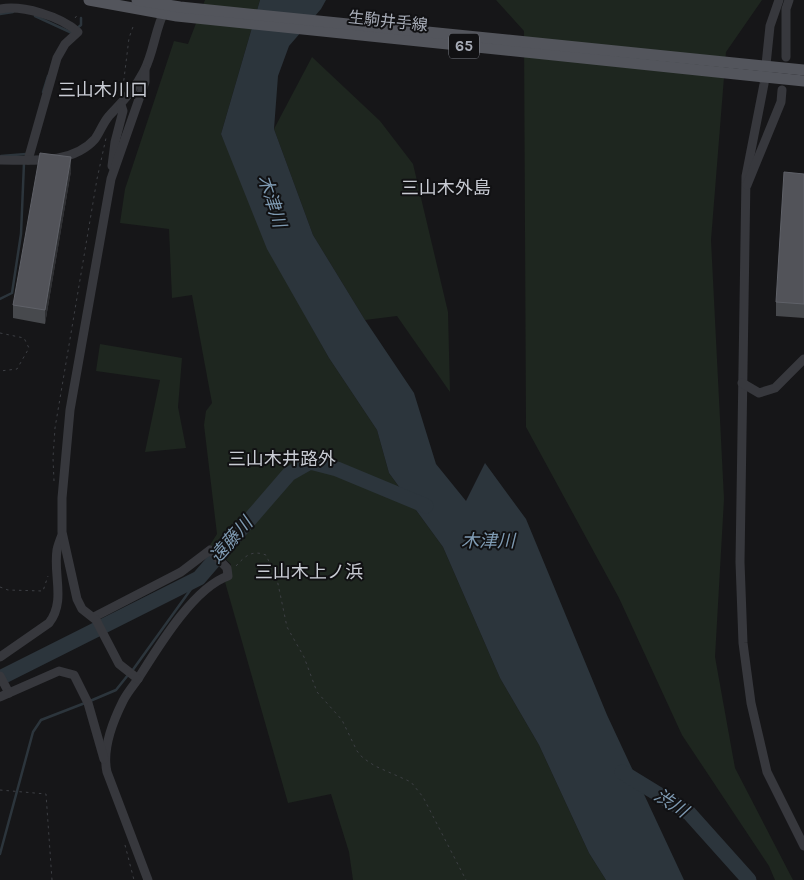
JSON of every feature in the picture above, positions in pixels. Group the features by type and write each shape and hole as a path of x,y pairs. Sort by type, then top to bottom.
{"main road":[{"name":"生駒井手線","path":"89,0 167,6"},
{"name":"生駒井手線","path":"138,0 167,6 178,12 751,71 804,70"},
{"name":"生駒井手線","path":"765,72 804,82"}],"street":[{"path":"779,0 770,26 765,72 753,133 746,188 740,562 743,643 751,704 767,772 804,846"},
{"path":"786,57 786,9 789,0"},
{"path":"111,179 144,82 145,70 158,24 167,6"},
{"path":"0,9 25,8 70,25 78,32 65,44 57,58 28,160"},
{"path":"0,160 28,160 66,156 80,151 94,139 108,117 120,105 145,70"},
{"path":"746,188 753,176 781,102 782,90"},
{"path":"120,105 122,111 114,142 111,179 70,410 62,498 62,532 77,599 82,609 94,617 119,664 138,679"},
{"path":"742,383 758,393 775,388 804,358"},
{"path":"0,657 49,623 54,617 59,599 57,550 62,532"},
{"path":"94,617 181,572 210,550 227,568 228,576 203,592 181,616 152,655 123,701 111,732 105,761"},
{"path":"0,676 5,693 59,671 74,675 86,699 111,785 148,880"}],"path":[{"path":"0,333 24,338 29,348 17,370 0,371"},
{"path":"228,576 247,554 258,552 266,555 278,579 287,627 304,657 316,692 342,720 363,758 375,766 411,782 417,789 466,880"},
{"path":"0,588 43,591 50,571"},
{"path":"0,790 46,794 52,880"}],"shaded area":[{"path":"205,0 260,0 221,134 309,322 329,358 377,430 389,473 443,547 500,678 539,745 589,853 606,880 353,880 349,852 331,794 288,803 225,582 230,579 231,564 210,545 217,534 204,425 206,411 212,403 192,295 172,298 169,229 120,223 125,189 174,41 188,44"},
{"path":"496,0 762,0 726,52 711,240 724,499 715,657 735,768 793,880 775,880 769,866 682,735 619,598 526,427 524,31"},
{"path":"312,57 380,121 413,164 448,312 450,392 397,316 365,320 313,235 274,129"},
{"path":"100,344 182,358 178,407 186,448 145,452 160,380 96,371"}],"water":[{"name":"木津川","path":"260,0 326,0 321,9 289,46 278,76 274,129 313,235 365,320 414,393 436,464 466,501 485,463 526,519 607,715 684,880 606,880 589,853 539,745 500,678 443,547 389,473 377,430 329,358 267,249 221,134"}],"building":[{"path":"40,153 71,157 45,310 13,305"},
{"path":"784,172 804,174 804,304 776,302"}],"waterway":[{"path":"0,14 13,12"},
{"path":"35,16 72,33"},
{"path":"76,29 81,25 81,18"},
{"path":"43,92 48,76"},
{"path":"1,156 26,154"},
{"path":"0,299 12,293 21,234 24,163"},
{"name":"遠藤川","path":"0,678 199,578 289,474 310,462 337,469 426,506"},
{"path":"132,671 199,578"},
{"path":"90,701 116,690 128,675"},
{"path":"0,854 33,732 41,720 85,703"},
{"name":"渋川","path":"622,772 689,813 749,880"}],"district":[{"name":"三山木川口","path":"103,90"},
{"name":"三山木外島","path":"446,188"},
{"name":"三山木井路外","path":"282,459"},
{"name":"三山木上ノ浜","path":"309,572"}]}
